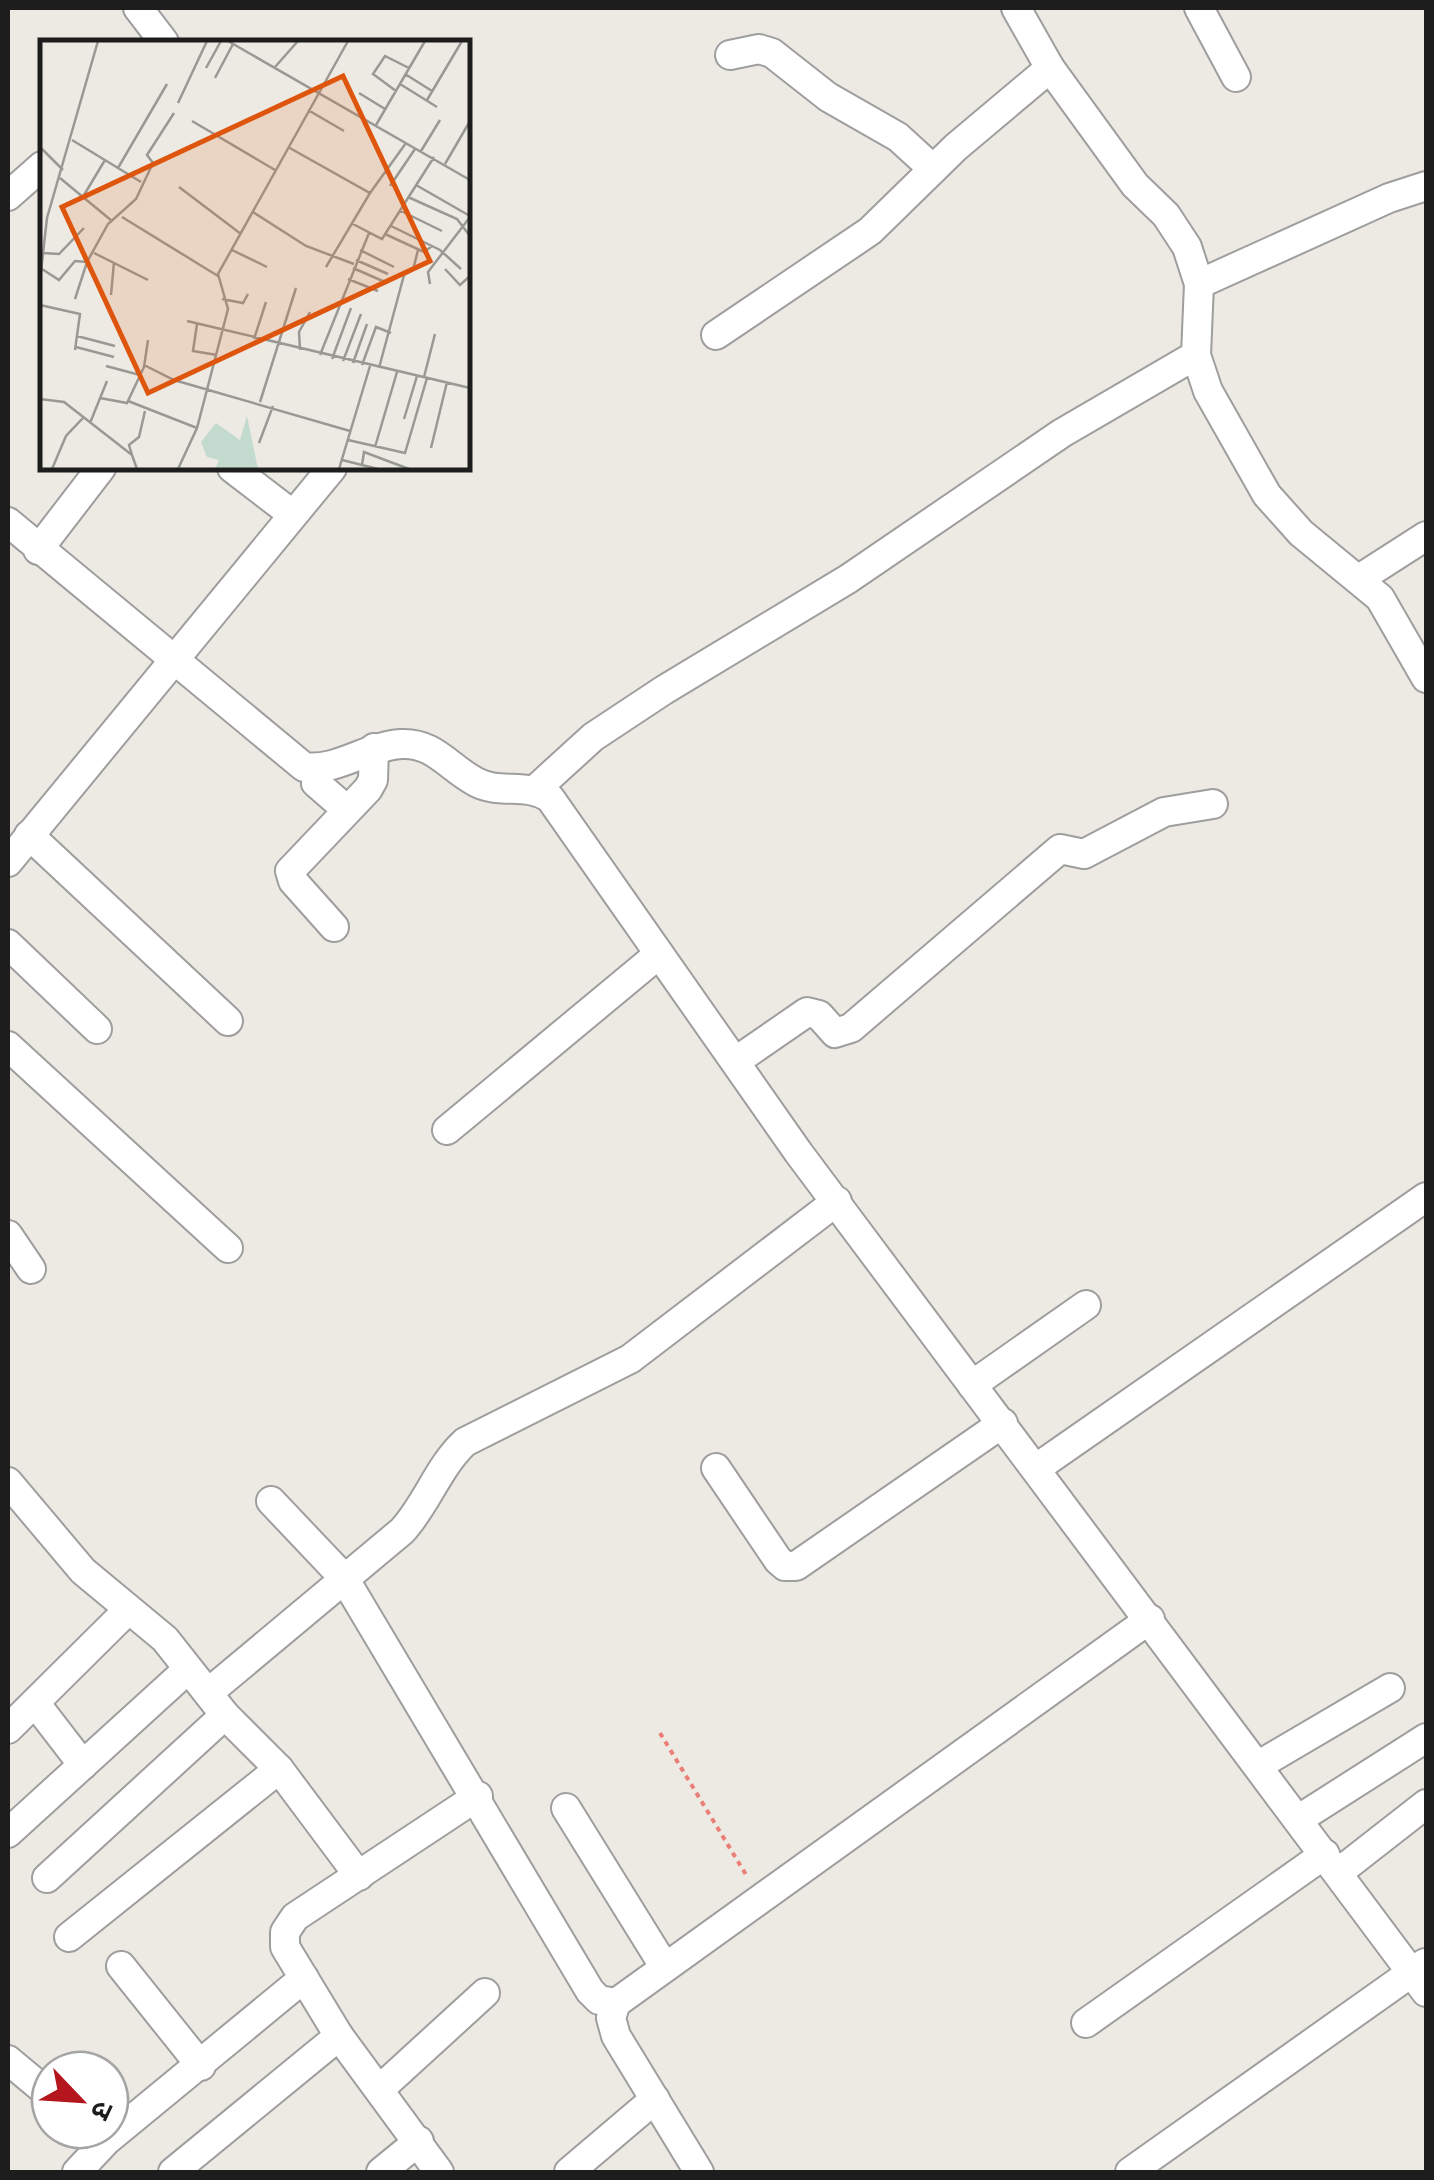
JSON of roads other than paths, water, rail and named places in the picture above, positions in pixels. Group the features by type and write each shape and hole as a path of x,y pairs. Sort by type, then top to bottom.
{"street":[{"path":"138,8 162,40"},
{"path":"1016,8 1050,68 1135,186 1166,215 1188,248 1199,284 1196,355 1208,391 1267,494 1301,533 1359,579 1394,618 1426,678"},
{"path":"1199,8 1236,77"},
{"path":"730,55 758,49 772,53 828,96 898,136 934,169"},
{"path":"716,335 870,231 1050,68"},
{"path":"8,196 40,168"},
{"path":"1199,284 1389,198 1426,186"},
{"path":"536,788 593,737 664,690 848,579 1062,433 1196,355"},
{"path":"38,550 100,470"},
{"path":"235,470 292,514"},
{"path":"8,862 330,470"},
{"path":"8,522 38,550 176,657 304,767 320,770 374,748 406,743 431,749 474,781 493,789 536,788 550,798 736,1062 972,1385 1038,1467 1332,1863 1422,1975 1130,2172"},
{"path":"1359,579 1426,536"},
{"path":"334,927 293,881 290,870 373,780 374,748"},
{"path":"320,770 316,783 347,810"},
{"path":"736,1062 807,1012 819,1015 835,1032 851,1028 1060,849 1084,854 1164,812 1214,804"},
{"path":"29,835 228,1021"},
{"path":"8,944 97,1029"},
{"path":"447,1130 659,954"},
{"path":"8,1046 228,1248"},
{"path":"1038,1467 1426,1196"},
{"path":"47,1878 344,1578 423,1508 454,1452 465,1442 630,1360 837,1201"},
{"path":"8,1235 31,1268"},
{"path":"972,1385 1086,1305"},
{"path":"716,1468 778,1560 785,1566 796,1566 1003,1423"},
{"path":"8,1482 28,1501 68,1556 164,1639 216,1704 279,1768 359,1876"},
{"path":"270,1501 344,1578 478,1796 590,1991 599,2000 616,2003"},
{"path":"8,1729 128,1610"},
{"path":"699,2172 616,2036 611,2018 616,2003 1150,1619"},
{"path":"8,1834 188,1670"},
{"path":"1259,1765 1390,1688"},
{"path":"36,1704 83,1765"},
{"path":"1299,1819 1426,1738"},
{"path":"68,1938 279,1768"},
{"path":"439,2172 339,2036 285,1947 285,1932 295,1917 478,1796"},
{"path":"1086,2023 1426,1804"},
{"path":"566,1808 664,1966"},
{"path":"121,1966 202,2066"},
{"path":"130,2114 202,2066 304,1978"},
{"path":"380,2089 486,1994"},
{"path":"173,2172 339,2036"},
{"path":"8,2060 30,2078"},
{"path":"569,2172 602,2161 655,2099"},
{"path":"381,2172 419,2142"},
{"path":"78,2172 90,2150"}]}
